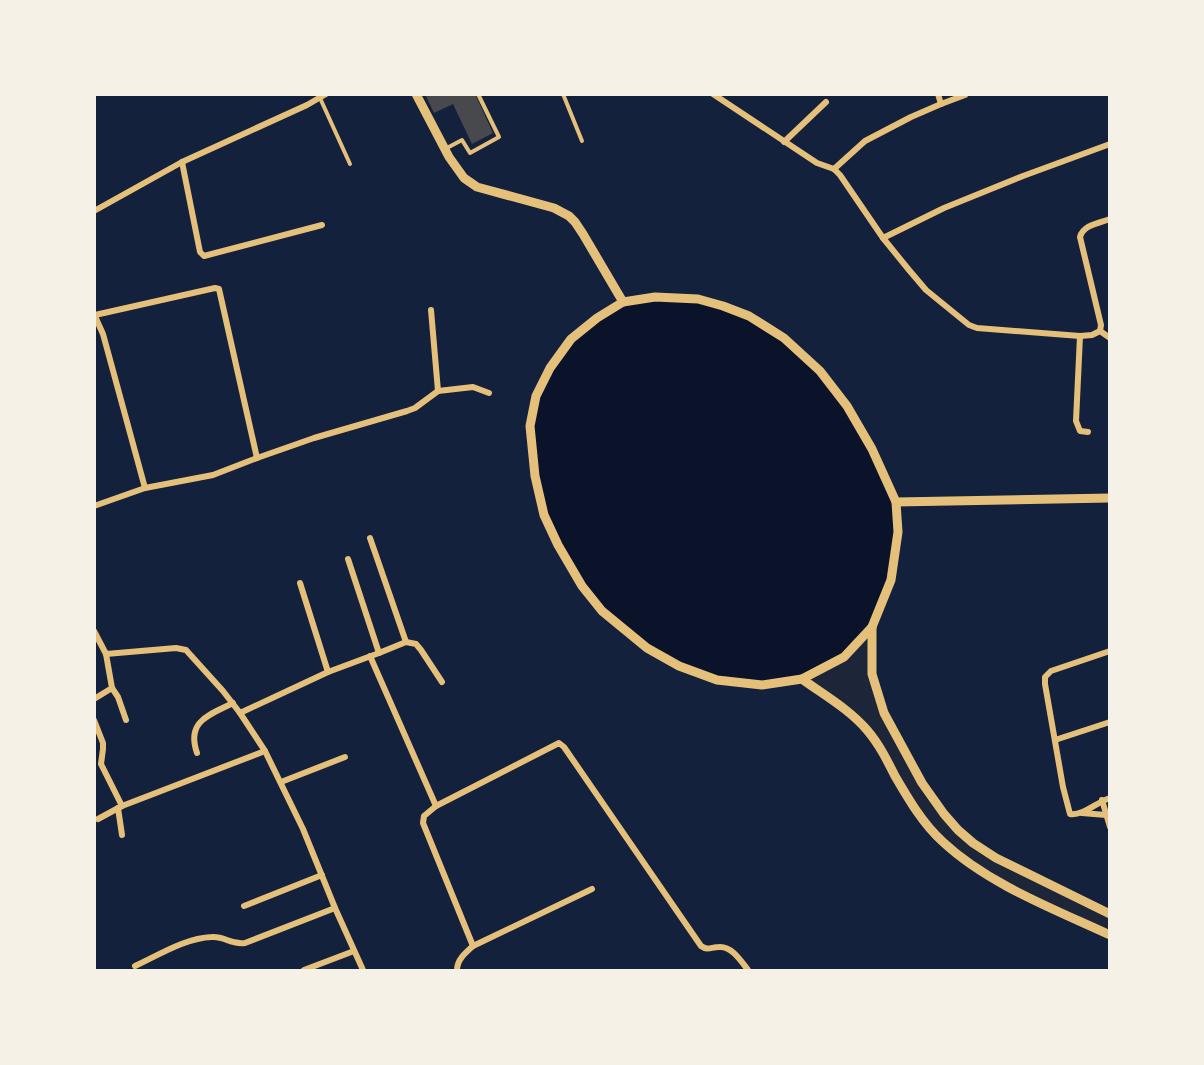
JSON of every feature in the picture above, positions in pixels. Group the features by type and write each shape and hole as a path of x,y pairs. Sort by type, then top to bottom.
{"street":[{"path":"416,94 444,149 464,178 477,187 554,208 568,216 583,234 622,302"},
{"path":"713,94 816,163 834,169 846,182 883,238 926,290 969,326 1080,336 1092,335 1100,331"},
{"path":"938,94 941,104"},
{"path":"834,169 866,141 911,117 965,95"},
{"path":"94,211 182,162 323,96"},
{"path":"784,142 826,102"},
{"path":"883,238 944,208 1110,144"},
{"path":"182,162 200,252 204,256 322,225"},
{"path":"1100,331 1101,325 1080,237 1085,228 1110,219"},
{"path":"145,488 103,334 95,315 219,289 257,458"},
{"path":"655,297 698,299 749,316 784,338 820,371 847,406 872,449 896,502 898,532 891,580 872,627 844,657 802,679 762,685 717,680 679,666 647,648 602,611 582,586 558,545 544,515 535,476 530,426 536,396 549,368 571,339 622,302 655,297"},
{"path":"431,310 438,391"},
{"path":"1100,331 1110,338"},
{"path":"1080,336 1076,421 1080,431 1088,432"},
{"path":"94,506 145,488 213,475 314,438 411,410 438,391 474,387 489,393"},
{"path":"896,502 1110,498"},
{"path":"370,538 406,642"},
{"path":"348,559 379,653"},
{"path":"300,583 328,672"},
{"path":"872,627 872,674 884,713 922,783 944,814 973,843 996,858 1110,914"},
{"path":"94,631 106,654 112,688 118,697 126,720"},
{"path":"240,712 328,672 406,642 416,644 442,682"},
{"path":"106,654 176,648 186,650 233,703 265,751 281,782 363,970"},
{"path":"1108,814 1073,815 1070,813 1063,787 1045,677 1051,671 1110,651"},
{"path":"370,656 436,806"},
{"path":"802,679 844,709 867,730 918,814 944,843 983,873 1110,935"},
{"path":"94,699 112,688"},
{"path":"197,753 193,736 199,722 233,703"},
{"path":"94,720 103,743 101,764 120,807 122,835"},
{"path":"1055,740 1110,722"},
{"path":"472,946 423,823 425,814 552,745 560,744 701,946 707,949 726,947 748,970"},
{"path":"98,819 120,807 265,751"},
{"path":"281,782 345,757"},
{"path":"1082,813 1102,800 1110,798"},
{"path":"1102,800 1110,827"},
{"path":"244,906 322,875"},
{"path":"457,970 459,961 472,946 592,889"},
{"path":"135,966 190,940 214,936 237,944 244,943 335,908"},
{"path":"304,970 354,951"}],"lane":[{"path":"444,149 462,140 470,153 499,137 478,94"},
{"path":"562,94 582,141"},
{"path":"323,96 350,164"}],"shaded area":[{"path":"698,299 730,309 784,338 847,406 896,502 891,580 872,627 844,657 802,679 762,685 717,680 679,666 602,611 544,515 530,426 536,396 571,339 623,302"},
{"path":"872,627 878,695 922,782 973,843 1109,914 1109,935 983,873 931,829 867,730 802,679"}],"building":[{"path":"425,94 475,94 493,133 472,144 453,104 434,113"}]}
